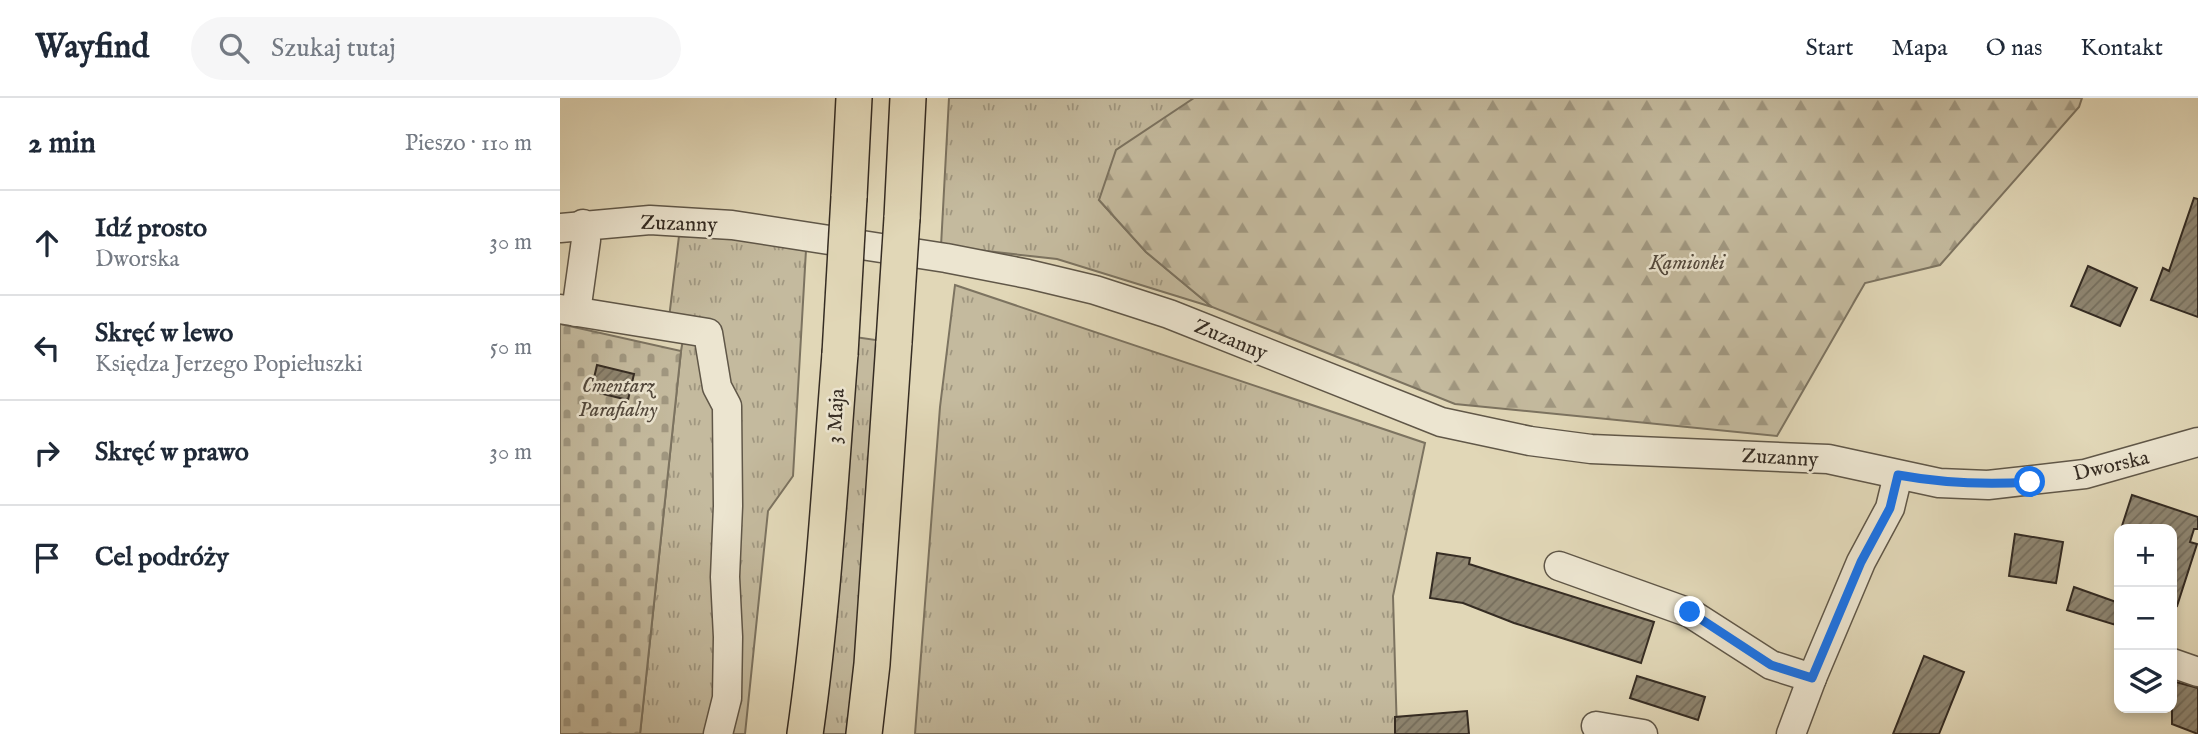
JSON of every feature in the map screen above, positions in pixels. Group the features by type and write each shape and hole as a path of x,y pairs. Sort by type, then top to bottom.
{"main road":[{"name":"3 Maja","path":"805,734 826,533 840,354 854,98"},
{"path":"864,734 873,650 908,98"}],"street":[{"name":"Zuzanny","path":"572,226 650,220 732,225 946,258 1095,290 1169,314 1441,422 1492,435 1591,449 1828,459 1898,475"},
{"path":"572,226 586,240 568,311 708,333 718,387 727,406 728,506 724,577 728,637 727,698 718,734"},
{"name":"Dworska","path":"1898,475 1939,483 1988,485 2030,482 2085,474 2198,442"},
{"path":"1791,734 1861,562 1890,508 1898,475"},
{"path":"1559,566 1690,612 1771,665 1812,678"},
{"path":"2177,665 2198,672"},
{"path":"1596,726 1643,734"}],"green space":[{"path":"949,98 1194,98 1099,200 1146,252 1212,307 1057,259 941,246"},
{"name":"Kamionki","path":"1194,98 2082,98 2079,107 1940,265 1865,283 1777,436 1455,404 1212,307 1146,252 1099,200 1116,150"},
{"path":"679,236 737,239 806,250 793,476 768,511 745,734 640,734 681,351 687,317 669,318"},
{"path":"955,285 1425,443 1393,596 1397,734 915,734 940,407"},
{"name":"Cmentarz Parafialny","path":"560,324 681,351 640,734 560,734"},
{"path":"855,337 876,340 873,456 849,734 822,734"}],"building":[{"path":"2194,198 2198,199 2198,317 2151,300 2163,268 2169,271"},
{"path":"2088,266 2137,288 2120,326 2071,306"},
{"path":"597,365 634,374 628,400 591,391"},
{"path":"2132,495 2198,517 2198,529 2194,529 2190,542 2197,544 2177,606 2177,524 2123,524"},
{"path":"2015,534 2063,542 2056,583 2009,576"},
{"path":"1437,553 1470,558 1469,564 1654,622 1641,663 1514,623 1463,603 1430,598"},
{"path":"2074,587 2114,601 2114,624 2067,610"},
{"path":"1924,656 1964,672 1939,734 1893,734"},
{"path":"1637,676 1705,697 1698,720 1630,698"},
{"path":"2177,682 2198,688 2198,734 2172,724 2172,713 2177,713"},
{"path":"1467,711 1469,734 1395,734 1395,717"}],"route":[{"path":"1690,612 1771,665 1812,678 1861,562 1890,508 1898,475 1939,483 1988,485 2030,482"}]}
